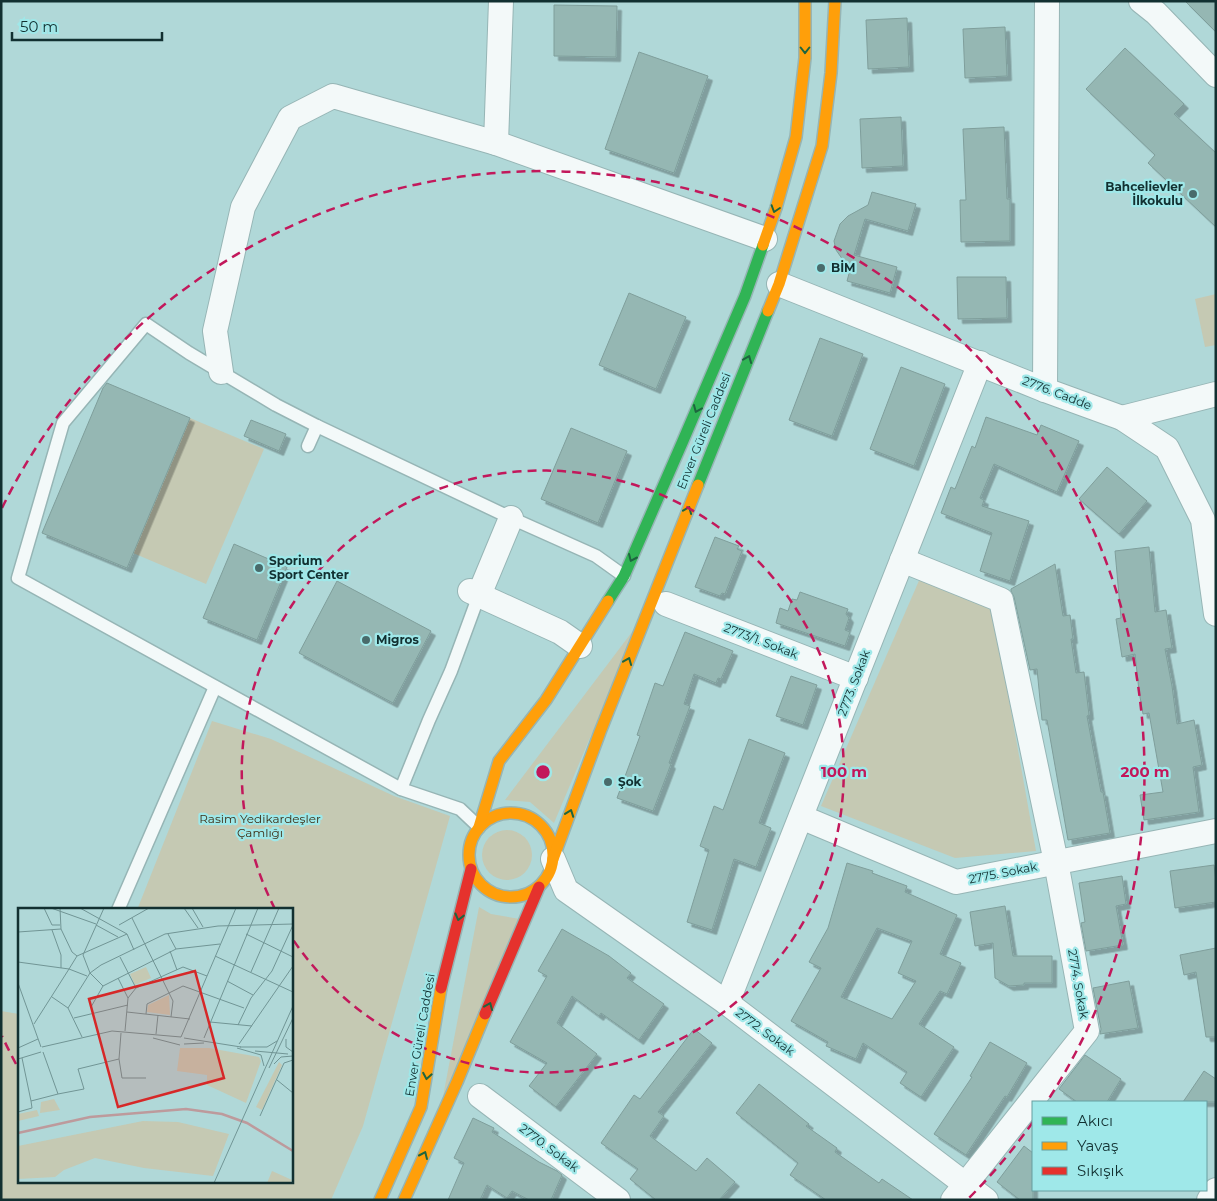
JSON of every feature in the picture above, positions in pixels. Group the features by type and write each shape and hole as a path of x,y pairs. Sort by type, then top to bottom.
{"main road":[{"name":"Enver Güreli Caddesi","path":"479,827 499,761 546,700 624,576 745,296 776,208 796,137 805,58 805,1"},
{"name":"Enver Güreli Caddesi","path":"554,859 600,732 779,284 822,146 832,73 835,1"},
{"path":"515,812 528,816 539,823 548,833 553,846 554,859 546,879 539,887 528,894 514,898 500,896 488,890 478,881 471,869 469,858 473,836 479,827 489,818 502,813 515,812"},
{"name":"Enver Güreli Caddesi","path":"380,1200 421,1107 443,979 471,869"},
{"path":"404,1200 457,1082 539,887"}],"street":[{"path":"496,143 501,1"},
{"path":"1045,390 1048,1"},
{"path":"1141,1 1156,13 1216,75"},
{"path":"221,372 215,331 243,207 290,118 333,96 496,143 765,239"},
{"name":"2776. Cadde","path":"779,284 1045,390 1122,418 1167,448 1210,519 1216,614"},
{"name":"2773. Sokak","path":"727,1003 980,363"},
{"path":"1122,418 1216,394"},
{"path":"511,518 475,593 560,632 580,646"},
{"name":"2774. Sokak","path":"902,560 1001,600 1056,862 1087,1031 959,1192"},
{"name":"2773/1. Sokak","path":"666,604 856,678"},
{"name":"2775. Sokak","path":"801,817 956,882 1216,831"},
{"path":"539,887 566,890 554,859"},
{"name":"2772. Sokak","path":"566,890 727,1003 959,1192 986,1200"},
{"name":"2770. Sokak","path":"480,1096 618,1200"},
{"path":"1209,1200 1216,1190"}],"lane":[{"path":"479,827 460,809 401,789 18,578 63,423 146,324 276,406 511,518 596,556 624,576"},
{"path":"308,446 318,426"},
{"path":"401,789 451,671 475,593"},
{"path":"119,908 215,687"}],"green space":[{"path":"1216,294 1216,345 1205,347 1195,299"},
{"path":"190,418 264,449 206,584 133,553"},
{"path":"921,576 992,604 1036,851 955,858 821,806"},
{"path":"638,624 554,823 530,802 505,800"},
{"name":"Rasim Yedikardeşler Çamlığı","path":"212,721 271,739 394,796 450,816 363,1126 331,1200 1,1200 1,1011 18,1014 18,1184 292,1184 292,908 138,908"},
{"path":"507,830 517,832 525,837 530,845 532,855 530,865 525,873 517,878 507,880 497,878 489,873 484,865 482,855 484,845 489,837 497,832"},
{"path":"479,907 491,914 520,919 442,1102"}],"building":[{"path":"1185,1 1216,1 1216,32"},
{"path":"554,5 617,6 616,57 554,56"},
{"path":"907,18 909,67 868,69 866,20"},
{"path":"1005,27 1007,76 965,78 963,29"},
{"path":"1125,48 1184,104 1174,114 1216,153 1216,227 1148,163 1155,155 1086,89"},
{"path":"639,52 708,76 674,173 605,149"},
{"path":"901,117 903,166 862,168 860,119"},
{"path":"1004,127 1007,199 1010,199 1010,241 961,242 960,200 966,200 963,129"},
{"path":"872,192 916,204 908,231 865,219 854,255 897,267 890,293 847,281 850,270 836,250 834,241 840,224 848,216 868,205"},
{"path":"957,277 1006,277 1007,318 958,319"},
{"path":"629,293 686,317 656,389 599,365"},
{"path":"820,338 863,354 832,436 789,420"},
{"path":"901,367 945,384 914,466 870,449"},
{"path":"107,383 190,418 127,568 42,533 103,388"},
{"path":"986,417 1037,435 1041,425 1079,441 1057,492 994,464 980,498 984,500 982,506 1029,521 1010,581 980,571 992,533 941,513 951,487 955,489 972,446 975,448"},
{"path":"251,420 286,434 279,451 244,436"},
{"path":"571,428 627,451 598,523 541,499"},
{"path":"1107,467 1147,501 1119,534 1079,499"},
{"path":"715,537 739,546 737,549 742,551 725,594 722,593 720,596 695,587"},
{"path":"234,544 287,567 257,640 203,618"},
{"path":"1149,547 1155,612 1166,610 1172,648 1165,649 1177,724 1194,720 1202,765 1193,767 1199,812 1144,820 1140,795 1163,792 1149,713 1143,714 1135,654 1122,657 1116,619 1121,618 1115,551"},
{"path":"1055,564 1063,616 1070,615 1076,673 1084,672 1089,715 1087,716 1110,833 1068,840 1047,720 1042,720 1037,669 1030,670 1014,597 1011,591 1011,589"},
{"name":"Migros","path":"337,581 431,631 393,703 299,653"},
{"path":"800,592 848,609 846,614 849,618 845,630 850,632 845,646 776,623 780,608 788,611 792,599 797,600"},
{"path":"685,632 733,651 721,679 718,678 716,683 694,674 684,704 690,706 653,811 617,798 640,736 637,735 655,683 663,686"},
{"path":"791,676 817,685 803,725 776,716"},
{"path":"749,739 785,753 759,823 771,828 756,867 734,859 712,930 687,922 709,850 700,846 714,806 723,810"},
{"path":"847,863 873,871 872,873 907,886 905,892 957,915 940,954 961,963 947,994 940,991 919,1024 954,1047 921,1097 900,1083 907,1072 863,1043 856,1059 826,1046 828,1042 791,1021 821,968 809,962 828,928","holes":["877,928 912,941 898,973 916,981 892,1019 841,997"]},
{"path":"1214,865 1216,902 1175,908 1170,871"},
{"path":"1122,876 1126,904 1116,906 1123,945 1086,951 1081,923 1085,922 1079,883"},
{"path":"1005,906 1013,956 1052,956 1052,983 1024,983 1024,985 1009,986 995,978 993,943 975,946 970,912"},
{"path":"562,929 609,956 631,973 627,978 664,1004 639,1040 601,1013 599,1016 572,996 557,1023 597,1054 556,1107 529,1086 547,1063 510,1042 547,976 538,971"},
{"path":"1216,948 1216,1037 1206,1037 1196,972 1184,975 1180,955"},
{"path":"1129,981 1138,1028 1100,1034 1101,1029 1093,988"},
{"path":"694,1029 712,1043 658,1112 664,1116 650,1136 696,1171 707,1158 735,1182 719,1200 656,1200 630,1179 638,1169 601,1143 634,1095 640,1099"},
{"path":"990,1042 1027,1063 1007,1097 1005,1096 966,1155 934,1134 972,1077 970,1076"},
{"path":"1085,1055 1121,1079 1108,1101 1076,1101 1059,1089"},
{"path":"1204,1071 1216,1079 1216,1102 1184,1101"},
{"path":"759,1084 809,1124 806,1126 837,1148 835,1152 879,1183 882,1179 913,1200 826,1200 790,1175 798,1163 736,1113"},
{"path":"473,1118 494,1128 492,1132 562,1175 551,1200 529,1200 512,1191 507,1198 487,1185 480,1200 448,1200 464,1163 454,1158"},
{"path":"1024,1146 1032,1152 1033,1200 1020,1200 997,1182"}],"traffic: fast":[{"path":"608,601 624,576 682,443 745,296 763,245"},
{"path":"698,485 768,311"}],"traffic: slow":[{"path":"763,245 776,208 796,137 805,58 805,1"},
{"path":"768,311 779,284 822,146 831,73 835,1"},
{"path":"553,859 600,732 698,485"},
{"path":"479,827 499,761 546,700 608,601"},
{"path":"511,813 527,816 541,825 550,839 553,855 550,871 541,885 527,894 511,897 495,894 481,885 472,871 469,855 472,839 481,825 495,816 511,813"},
{"path":"380,1200 421,1107 441,988"},
{"path":"404,1200 485,1014"}],"traffic: jam":[{"path":"441,988 471,869"},
{"path":"485,1014 539,887"}],"place":[{"name":"Bahçelievler İlkokulu","path":"1193,194"},
{"name":"BİM","path":"821,268"},
{"name":"Sporium Sport Center","path":"259,568"},
{"name":"Migros","path":"366,640"},
{"name":"Şok","path":"608,782"}]}
